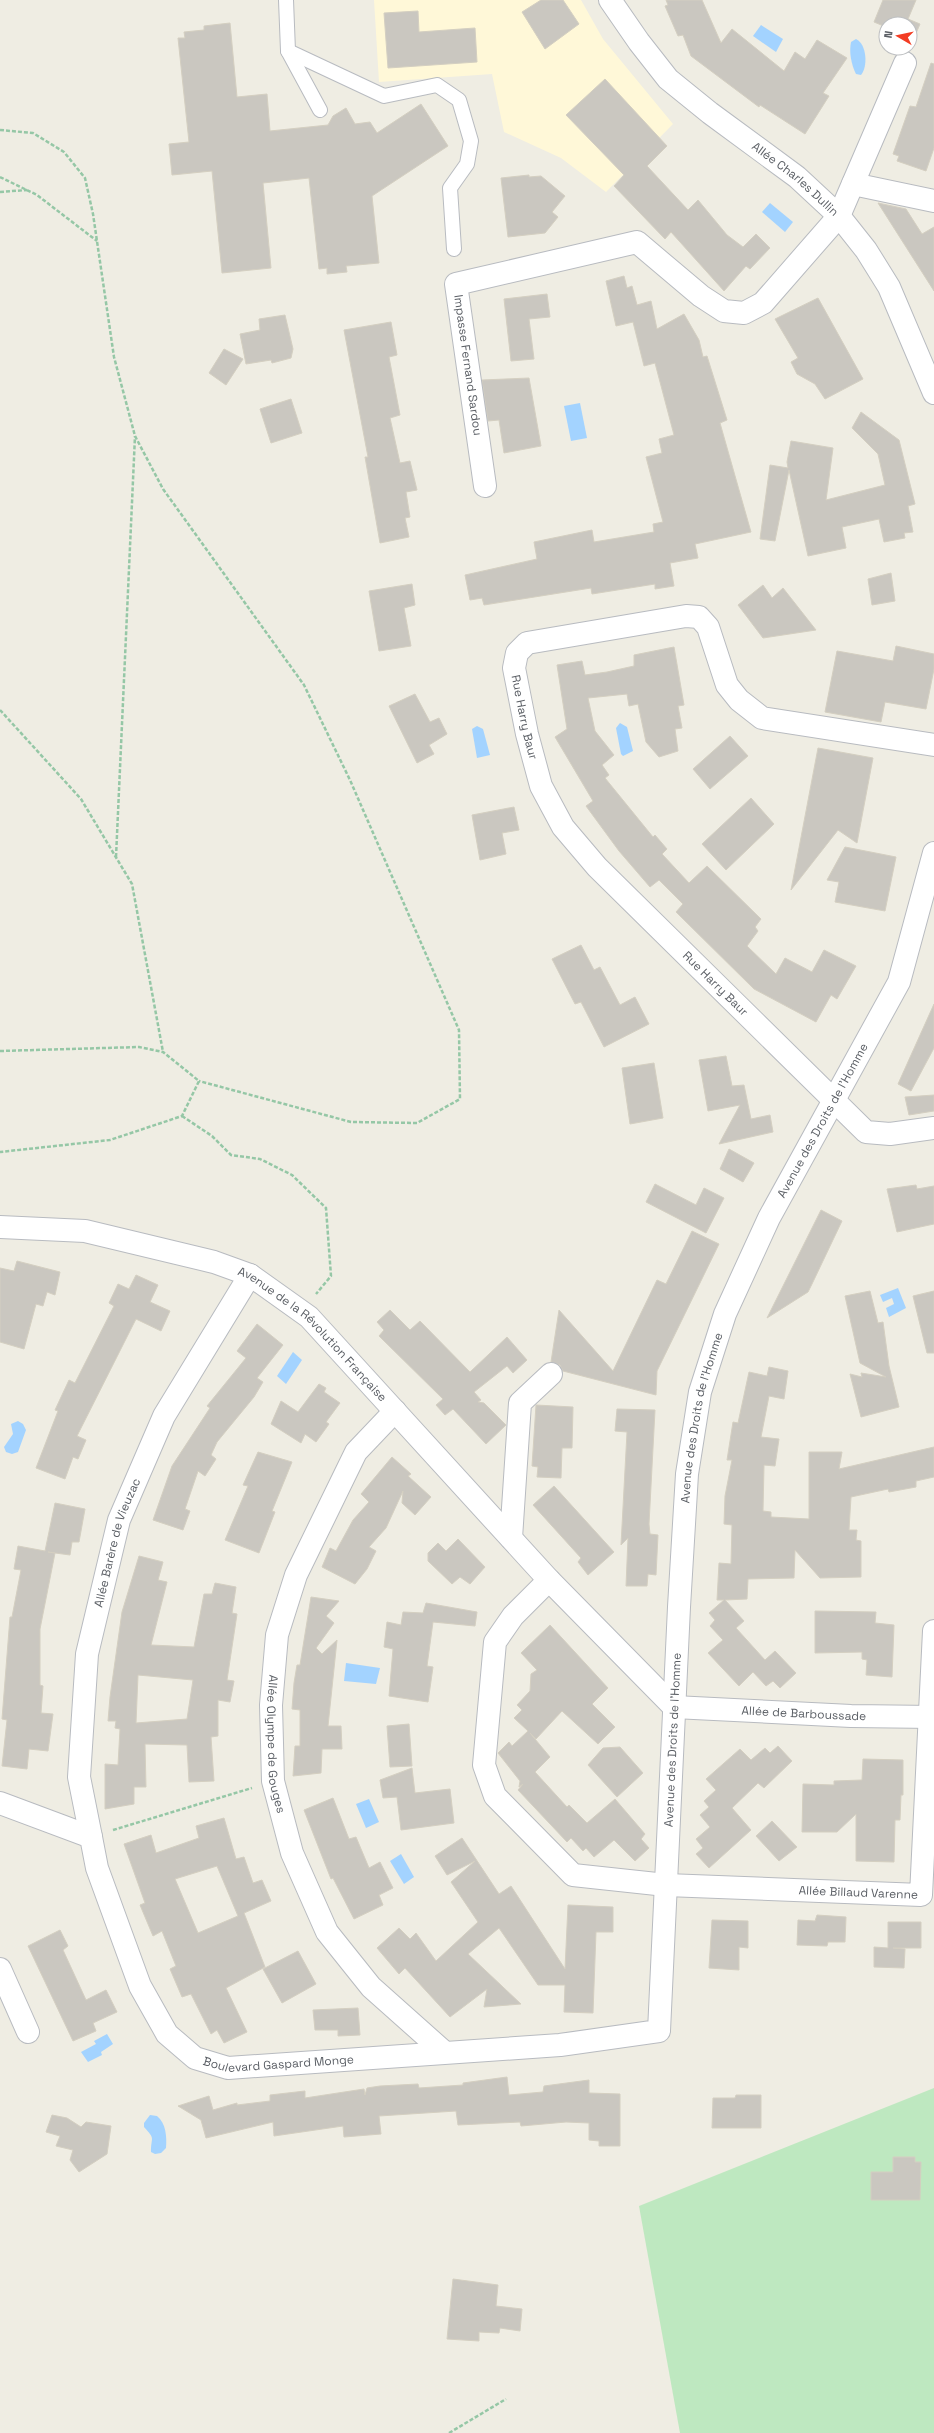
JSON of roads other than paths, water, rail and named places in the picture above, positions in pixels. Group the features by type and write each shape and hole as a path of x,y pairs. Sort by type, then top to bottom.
{"street":[{"name":"Allée Charles Dullin","path":"610,0 639,42 668,78 710,113 796,177 839,216 866,250 889,286 934,393"},
{"path":"839,216 906,63"},
{"path":"853,184 934,201"},
{"name":"Impasse Fernand Sardou","path":"484,486 456,284 637,242 701,296 724,311 744,312 763,303 839,216"},
{"name":"Rue Harry Baur","path":"833,1101 597,867 563,827 541,786 527,734 514,668 517,653 527,643 686,616 699,617 708,627 728,685 738,700 762,718 934,745"},
{"name":"Avenue des Droits de l'Homme","path":"659,2032 674,1706 687,1474 700,1392 725,1314 762,1232 899,982 934,853"},
{"path":"833,1101 866,1132 890,1134 934,1128"},
{"name":"Avenue de la Révolution Française","path":"0,1227 84,1231 214,1262 250,1275 310,1317 394,1411 550,1580 674,1706"},
{"name":"Allée Barère de Vieuzac","path":"91,1837 79,1777 87,1654 119,1520 164,1416 250,1275"},
{"path":"511,1538 520,1403 551,1374"},
{"name":"Allée Olympe de Gouges","path":"394,1411 356,1452 296,1576 277,1635 271,1705 273,1781 292,1853 327,1932 371,1987 444,2052"},
{"path":"550,1580 513,1616 495,1642 484,1764 495,1796 573,1875 666,1885"},
{"path":"933,1717 934,1631"},
{"name":"Allée de Barboussade","path":"674,1706 851,1716 933,1717"},
{"name":"Allée Billaud Varenne","path":"666,1885 921,1895 933,1717"},
{"path":"0,1803 91,1837"},
{"name":"Boulevard Gaspard Monge","path":"91,1837 97,1868 140,1986 167,2034 195,2058 228,2068 560,2044 659,2032"},
{"path":"0,1969 28,2032"}],"lane":[{"path":"286,0 288,52 320,110"},
{"path":"288,52 384,96 437,85 459,100 470,140 467,164 450,188 454,249"}],"water":[{"path":"761,25 783,39 776,52 753,36"},
{"path":"856,39 860,42 865,56 865,67 861,75 856,74 851,58 851,42"},
{"path":"770,203 793,222 785,232 762,212"},
{"path":"580,403 587,438 571,441 564,406"},
{"path":"620,723 627,727 633,751 623,756 621,754 616,728"},
{"path":"477,726 483,729 490,755 477,758 472,729"},
{"path":"898,1288 906,1308 889,1317 886,1308 894,1304 892,1298 883,1302 880,1295"},
{"path":"293,1352 302,1360 286,1384 277,1376"},
{"path":"18,1421 23,1424 26,1430 18,1452 12,1454 6,1452 4,1447 13,1434 11,1424"},
{"path":"346,1663 380,1668 376,1684 344,1681"},
{"path":"369,1799 379,1822 366,1828 356,1804"},
{"path":"401,1854 414,1877 404,1884 390,1861"},
{"path":"107,2034 113,2044 101,2052 102,2055 88,2062 81,2052 96,2044 94,2041"},
{"path":"150,2115 157,2116 164,2126 166,2148 161,2153 155,2154 151,2152 151,2136 144,2127 144,2123"}]}
